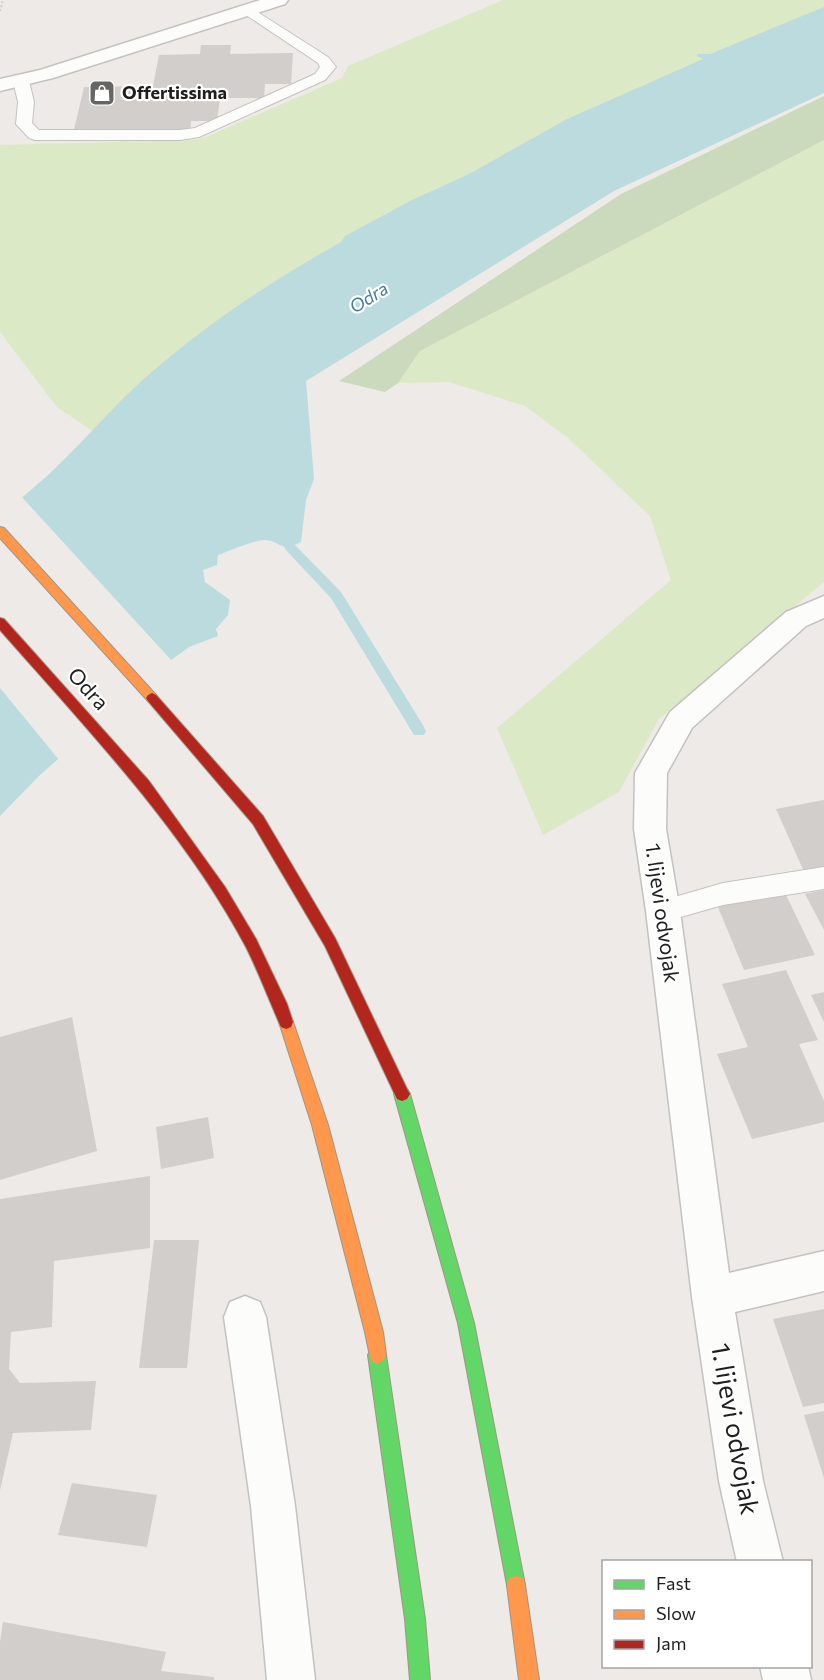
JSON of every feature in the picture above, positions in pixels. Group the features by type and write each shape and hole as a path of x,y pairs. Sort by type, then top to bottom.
{"main road":[{"name":"Odra","path":"0,531 192,742 264,831 330,942 402,1095 466,1323 518,1594 529,1680"},
{"name":"Odra","path":"0,622 144,785 220,891 251,943 280,1004 320,1125 374,1332 415,1619 420,1680"}],"street":[{"path":"0,85 21,81 279,0"},
{"path":"22,61 87,59"},
{"name":"1. lijevi odvojak","path":"760,1560 741,1481 712,1297 663,911 650,829 651,773 681,720 796,619 824,606"},
{"path":"712,1297 824,1271"},
{"path":"245,1317 273,1506 291,1680"}],"lane":[{"path":"21,81 26,102 24,124 35,135 180,135 199,132 320,78 328,67 323,60 248,10"},
{"path":"663,911 723,894 824,878"}],"path":[{"path":"0,11 3,0"}],"green space":[{"path":"503,0 824,0 824,20 113,445 57,407 0,332 0,145 193,140 206,137 342,78 348,66"},
{"path":"824,96 824,140 420,351 398,383 385,392 339,381 621,194"},
{"path":"824,140 824,582 659,719 619,792 543,835 497,728 671,580 650,516 568,438 525,406 449,382 398,383 420,351"}],"water":[{"path":"824,7 824,93 614,191 306,381 314,479 306,500 301,542 284,546 260,540 218,555 217,565 203,570 205,582 230,600 228,615 216,629 218,636 189,647 159,669 39,776 0,816 0,513 41,481 134,388 175,353 244,302 341,242 345,236 410,201 469,174 567,119 703,59 697,56 698,54 710,54"}],"pier":[{"path":"20,495 173,662 60,761 0,688 0,509"}],"building":[{"path":"201,45 231,45 230,54 293,53 291,84 265,84 264,98 220,98 217,121 191,121 190,133 73,134 84,87 153,86 159,55 200,54"},
{"path":"824,800 824,873 806,876 776,809"},
{"path":"824,890 824,930 805,894"},
{"path":"785,893 815,955 744,970 718,907"},
{"path":"786,970 818,1040 799,1044 824,1101 824,1122 752,1139 717,1054 748,1047 722,984"},
{"path":"824,992 824,1022 811,995"},
{"path":"72,1017 97,1151 0,1180 0,1037"},
{"path":"208,1117 214,1158 161,1169 156,1127"},
{"path":"150,1176 150,1248 54,1261 52,1327 11,1332 9,1369 20,1383 96,1381 91,1430 13,1433 0,1490 0,1199"},
{"path":"154,1240 199,1240 187,1368 139,1368"},
{"path":"824,1309 824,1403 803,1407 773,1319"},
{"path":"824,1411 824,1478 804,1415"},
{"path":"72,1483 157,1495 147,1547 58,1535"},
{"path":"3,1622 166,1652 161,1671 214,1677 214,1680 0,1680 0,1642"}],"waterway":[{"path":"279,530 290,547 336,595 419,731"}],"traffic: fast":[{"path":"402,1094 466,1323 516,1585"},
{"path":"377,1355 415,1619 420,1680"}],"traffic: slow":[{"path":"0,531 152,698"},
{"path":"286,1022 320,1125 374,1332 377,1355"},
{"path":"516,1585 529,1680"}],"traffic: jam":[{"path":"0,622 144,785 220,891 251,943 280,1004 286,1022"},
{"path":"152,698 258,820 330,942 402,1094"}],"place":[{"name":"Offertissima","path":"102,93"}]}
